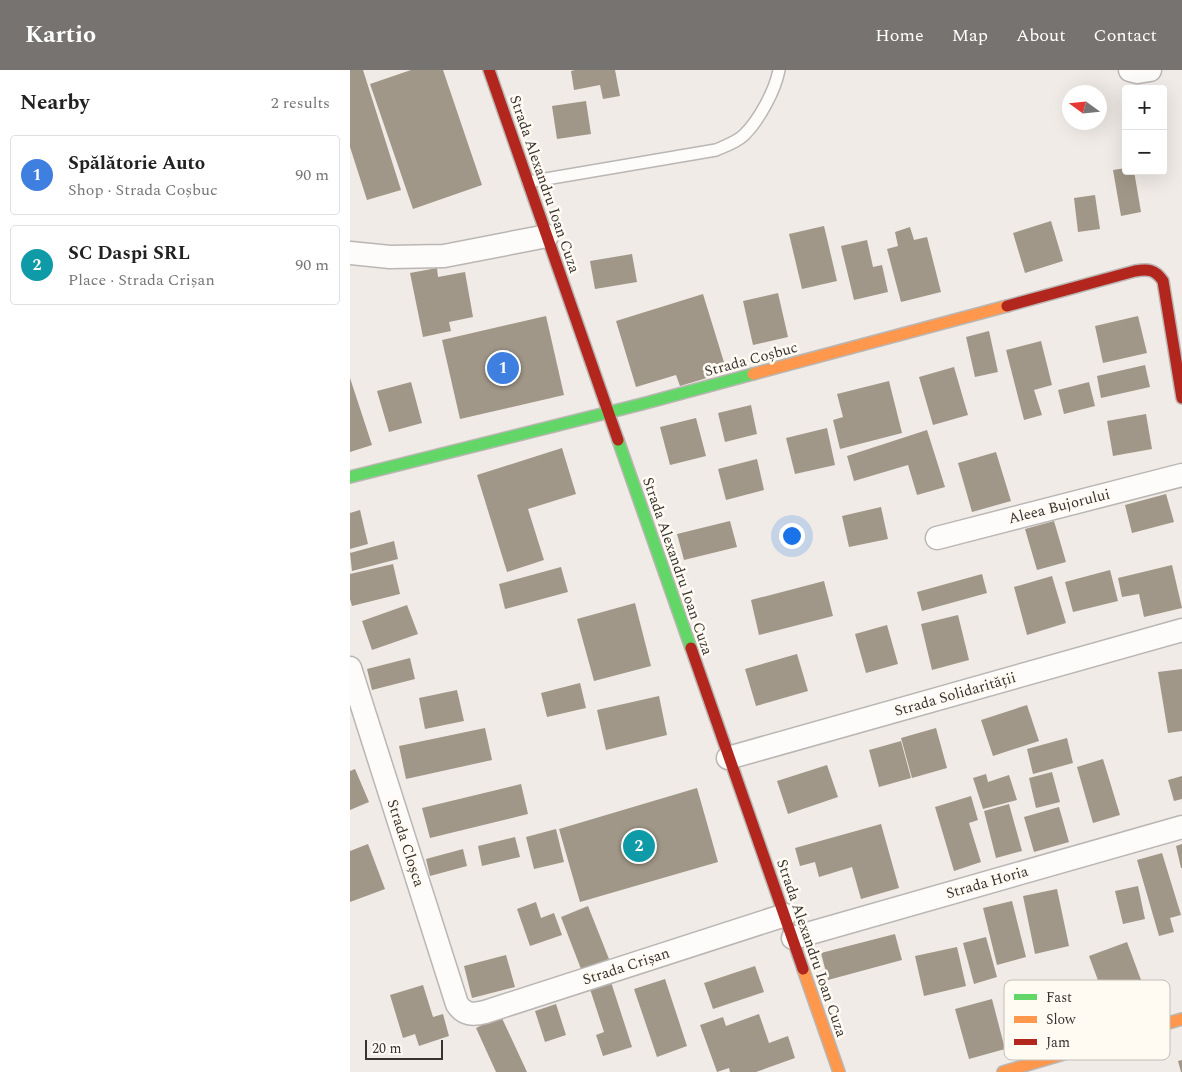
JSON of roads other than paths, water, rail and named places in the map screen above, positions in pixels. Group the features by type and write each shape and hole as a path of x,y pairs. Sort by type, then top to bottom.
{"street":[{"name":"Strada Alexandru Ioan Cuza","path":"489,70 839,1072"},
{"path":"1130,70 1138,72 1150,70"},
{"path":"350,253 390,257 444,256 547,236"},
{"name":"Strada Coșbuc","path":"350,477 608,413 1135,271 1149,269 1158,272 1163,281 1182,398"},
{"name":"Aleea Bujorului","path":"937,538 1182,475"},
{"name":"Strada Solidarității","path":"728,758 1182,630"},
{"name":"Strada Cloșca","path":"350,668 457,1004 460,1009 467,1013"},
{"name":"Strada Horia","path":"793,938 1182,827"},
{"name":"Strada Crișan","path":"467,1013 485,1012 784,915"},
{"path":"1170,1023 1182,1019"},
{"path":"1003,1072 1048,1066 1065,1060"}],"lane":[{"path":"528,182 716,150 743,136 758,117 777,80 779,70"}],"place":[{"name":"Spălătorie Auto","path":"503,368"},
{"name":"SC Daspi SRL","path":"639,846"}]}
